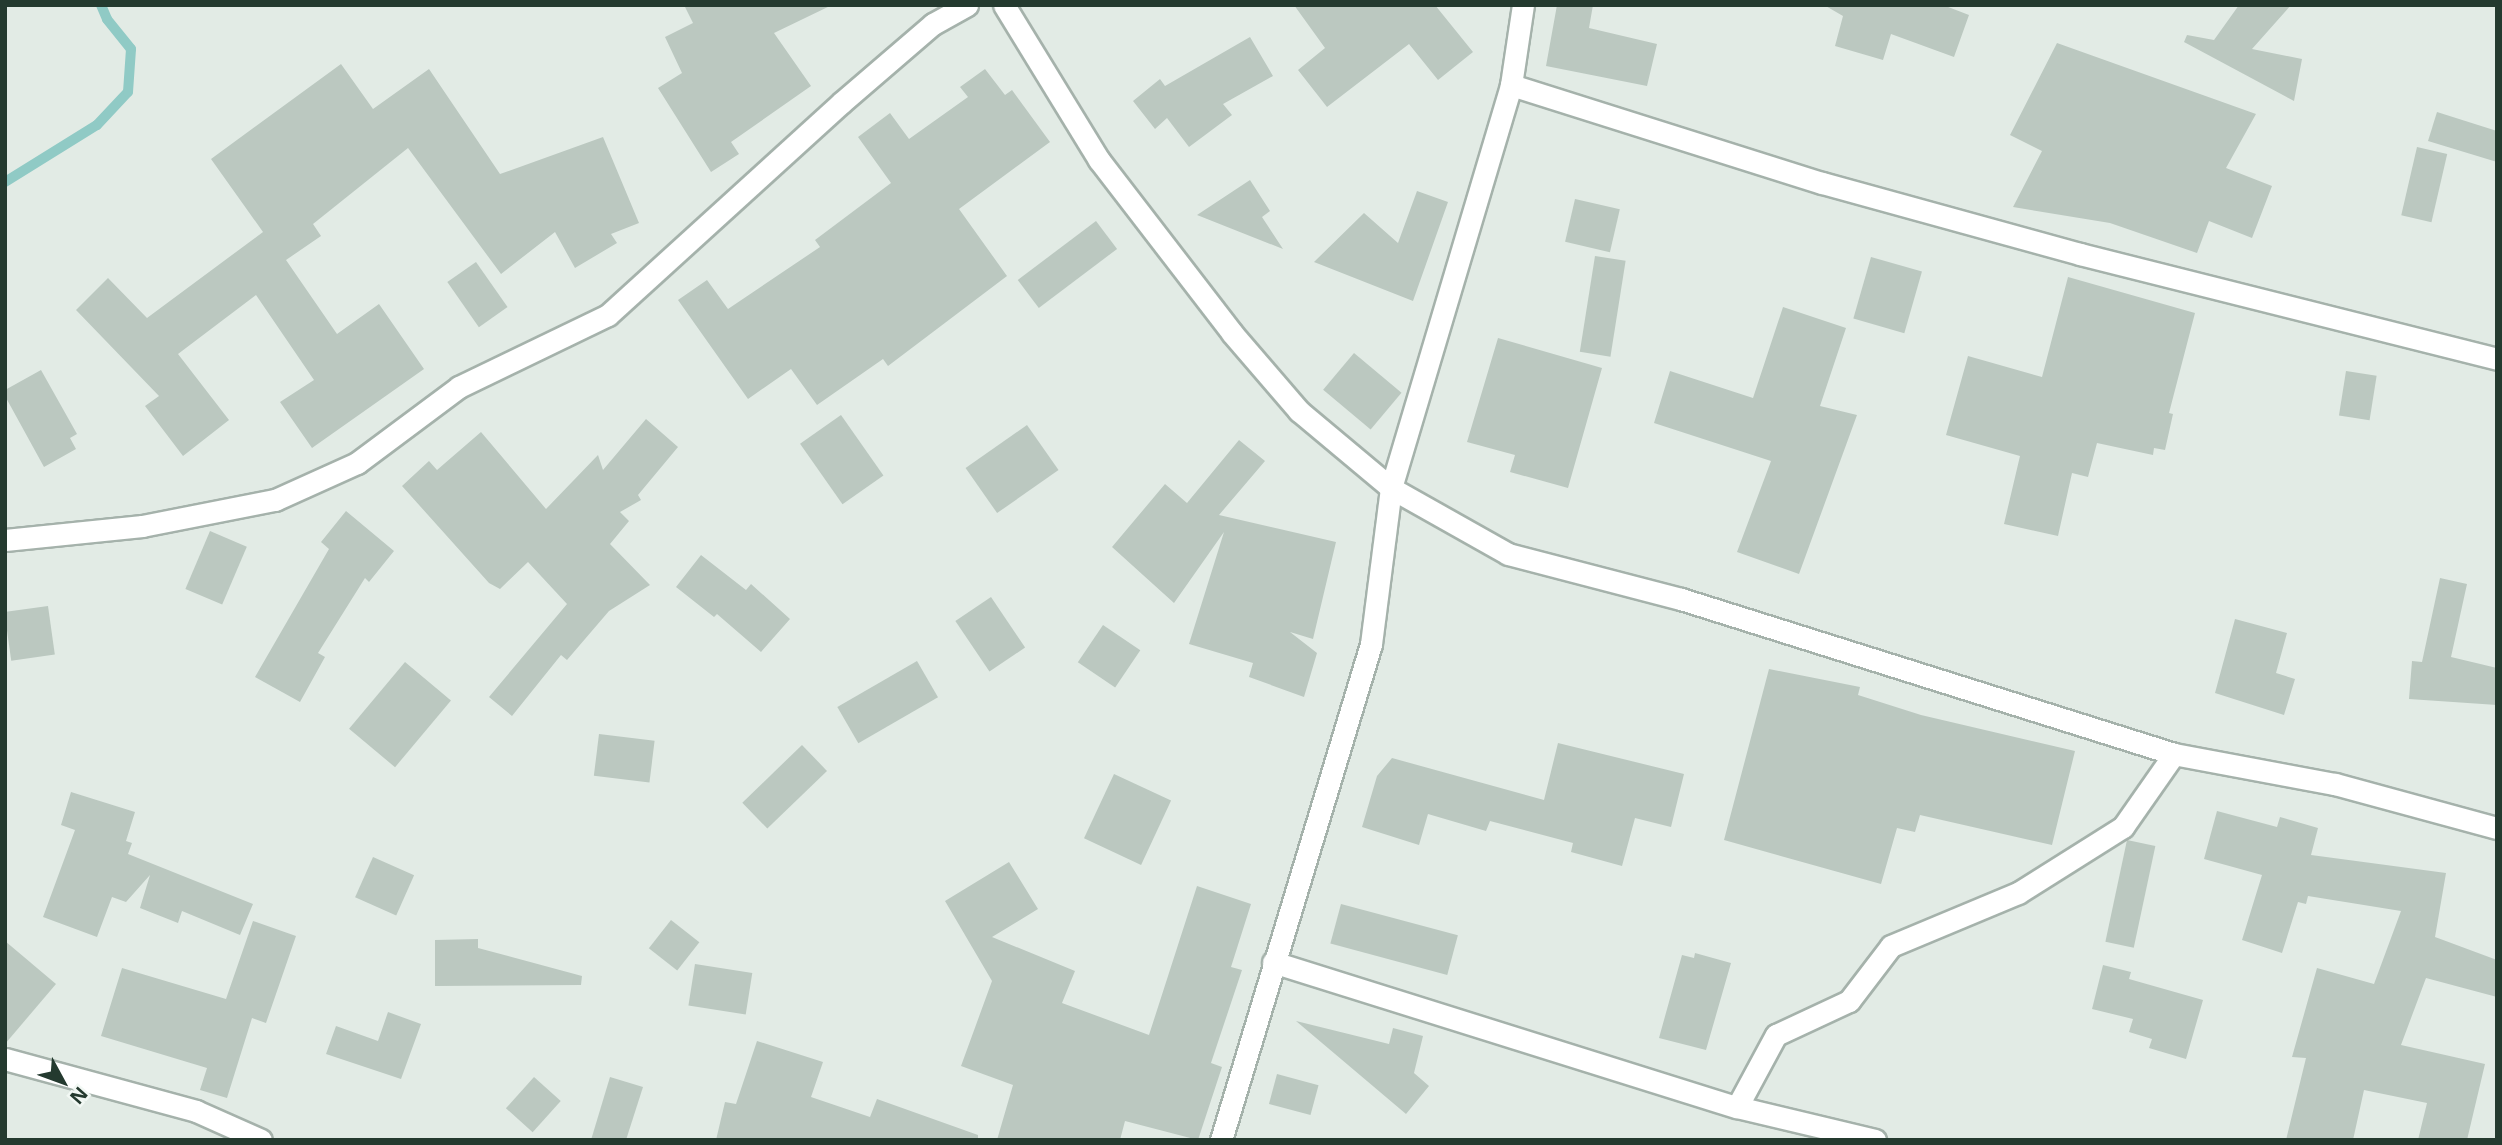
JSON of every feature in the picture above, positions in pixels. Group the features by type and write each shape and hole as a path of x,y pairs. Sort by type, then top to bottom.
{"street":[{"path":"5,540 142,526 275,500 357,463 459,387 608,315 841,103 933,24 967,5"},
{"path":"1004,5 1099,160 1232,333 1299,411 1391,488 1508,554 1681,599 2174,754 2335,784 2497,828"},
{"path":"1221,1140 1371,644 1391,488 1511,85 1523,5"},
{"path":"1511,85 1822,183 2497,359"},
{"path":"1737,1107 1776,1035 1849,1001 1891,946 2018,893 2123,827 2174,754"},
{"path":"1273,962 1737,1107 1875,1140"},
{"path":"5,1059 196,1111 261,1140"}],"building":[{"path":"684,5 832,5 774,33 811,86 731,142 739,154 711,172 658,88 682,73 665,37 693,23"},
{"path":"1294,5 1435,5 1473,52 1438,80 1409,44 1327,107 1298,70 1325,48"},
{"path":"1557,5 1593,5 1589,28 1657,44 1647,86 1546,66"},
{"path":"1824,5 1943,5 1969,15 1954,57 1891,34 1883,60 1835,46 1843,16"},
{"path":"2239,5 2291,5 2252,49 2302,59 2294,101 2184,42 2187,35 2214,40"},
{"path":"1250,37 1273,76 1223,104 1232,115 1189,147 1167,118 1155,129 1133,101 1160,79 1165,86"},
{"path":"2057,43 2256,114 2226,168 2272,186 2252,238 2209,221 2197,253 2110,223 2013,207 2042,151 2010,135"},
{"path":"341,64 373,109 429,69 500,174 603,137 639,223 611,234 617,243 575,268 555,232 501,274 408,148 313,224 321,236 286,260 337,334 379,304 424,369 312,448 280,402 314,380 256,295 178,354 229,420 183,456 145,406 159,396 76,310 108,278 147,318 263,232 211,159"},
{"path":"985,69 1005,95 1012,90 1050,142 959,209 1007,276 888,366 883,359 817,405 791,369 748,399 678,300 707,280 728,309 820,247 815,240 891,183 858,137 890,113 909,139 968,97 960,87"},
{"path":"2437,112 2497,131 2497,162 2428,141"},
{"path":"2417,147 2447,154 2431,222 2401,215"},
{"path":"1250,180 1270,211 1262,217 1283,249 1197,215"},
{"path":"1417,191 1448,202 1413,301 1314,262 1364,213 1398,243"},
{"path":"1575,199 1620,209 1610,252 1565,242"},
{"path":"1096,221 1117,249 1039,308 1018,280"},
{"path":"1595,256 1626,261 1610,357 1580,352"},
{"path":"1871,257 1922,272 1904,333 1853,319"},
{"path":"476,262 508,307 479,327 447,282"},
{"path":"2068,277 2195,313 2169,413 2173,414 2165,450 2154,448 2153,455 2097,443 2088,477 2072,473 2058,536 2004,524 2020,456 1946,435 1968,356 2042,377"},
{"path":"1783,307 1846,328 1820,406 1857,415 1799,574 1737,552 1771,461 1654,423 1670,371 1753,398"},
{"path":"1498,338 1602,368 1568,488 1510,472 1515,455 1467,442"},
{"path":"1354,353 1401,393 1371,430 1323,390"},
{"path":"41,370 77,434 70,438 76,449 44,467 5,396 5,390"},
{"path":"2346,371 2377,376 2370,420 2339,415"},
{"path":"841,415 883,476 842,504 800,444"},
{"path":"646,419 678,447 638,495 641,500 620,512 629,521 610,544 650,585 609,611 567,660 561,655 512,716 489,697 567,604 528,562 500,589 489,583 402,486 429,461 437,470 481,432 546,509 598,455 603,470"},
{"path":"1027,425 1059,470 997,513 966,468"},
{"path":"1239,440 1265,461 1219,515 1336,542 1313,639 1290,632 1317,653 1304,697 1249,677 1253,663 1189,644 1224,532 1174,603 1112,547 1165,484 1187,503"},
{"path":"346,511 394,551 369,582 365,578 318,653 325,657 300,702 255,677 329,549 321,542"},
{"path":"210,531 247,547 222,605 185,589"},
{"path":"701,555 746,590 751,584 790,619 761,652 717,614 714,617 676,587"},
{"path":"2440,578 2467,584 2451,657 2497,668 2497,705 2409,699 2412,661 2422,662"},
{"path":"991,597 1025,648 989,672 955,621"},
{"path":"48,606 55,655 11,661 5,612"},
{"path":"2235,619 2287,633 2276,673 2295,679 2284,715 2215,693"},
{"path":"1103,625 1140,650 1115,687 1078,662"},
{"path":"917,661 938,697 858,743 837,707"},
{"path":"405,662 451,701 395,767 349,729"},
{"path":"1769,669 1860,687 1858,695 1921,715 2075,751 2052,845 1920,815 1915,832 1897,828 1881,884 1724,840"},
{"path":"599,734 655,741 649,783 594,776"},
{"path":"1558,743 1684,774 1671,827 1635,818 1622,866 1571,852 1573,843 1490,821 1486,831 1428,814 1419,845 1362,827 1377,776 1392,758 1544,800"},
{"path":"802,745 827,771 767,829 742,803"},
{"path":"1114,774 1171,801 1141,865 1084,838"},
{"path":"71,792 135,812 126,841 132,843 128,854 253,904 240,935 182,911 178,923 140,908 150,875 126,902 112,897 97,937 43,917 75,830 61,825"},
{"path":"2217,811 2277,827 2280,817 2318,828 2311,855 2446,873 2435,937 2497,960 2497,997 2426,978 2401,1045 2485,1064 2467,1140 2418,1140 2427,1103 2364,1090 2353,1140 2286,1140 2306,1058 2292,1057 2317,968 2374,984 2401,911 2308,896 2306,904 2298,902 2282,953 2242,940 2262,875 2204,859"},
{"path":"2127,840 2155,846 2134,948 2105,942"},
{"path":"373,857 414,875 396,915 355,897"},
{"path":"1009,862 1038,909 992,937 1075,971 1062,1003 1149,1035 1197,886 1251,904 1231,967 1242,970 1211,1063 1222,1067 1198,1140 1125,1121 1120,1140 997,1140 1013,1085 961,1066 992,981 945,901"},
{"path":"1341,904 1458,935 1447,975 1330,944"},
{"path":"671,920 699,942 677,971 649,948"},
{"path":"253,921 296,936 266,1023 252,1018 227,1098 200,1090 207,1068 101,1036 122,968 226,999"},
{"path":"478,939 478,948 582,976 581,985 435,986 435,940"},
{"path":"5,941 56,984 5,1044"},
{"path":"1695,953 1731,963 1706,1050 1659,1038 1682,955 1694,958"},
{"path":"695,964 752,973 746,1015 688,1005"},
{"path":"2103,965 2131,972 2129,979 2203,1000 2186,1059 2149,1048 2152,1039 2129,1032 2133,1019 2092,1009"},
{"path":"388,1012 421,1024 401,1079 326,1054 336,1026 378,1041"},
{"path":"1296,1021 1389,1044 1393,1028 1423,1036 1414,1073 1429,1086 1406,1114"},
{"path":"757,1041 823,1062 811,1097 870,1117 877,1099 978,1135 978,1140 716,1140 725,1102 736,1104"},
{"path":"1277,1074 1319,1085 1311,1115 1269,1104"},
{"path":"534,1077 561,1101 533,1132 506,1108"},
{"path":"610,1077 643,1087 626,1140 591,1140"}],"waterway":[{"path":"5,182 97,125 128,92 131,49 107,19 101,5"}]}
